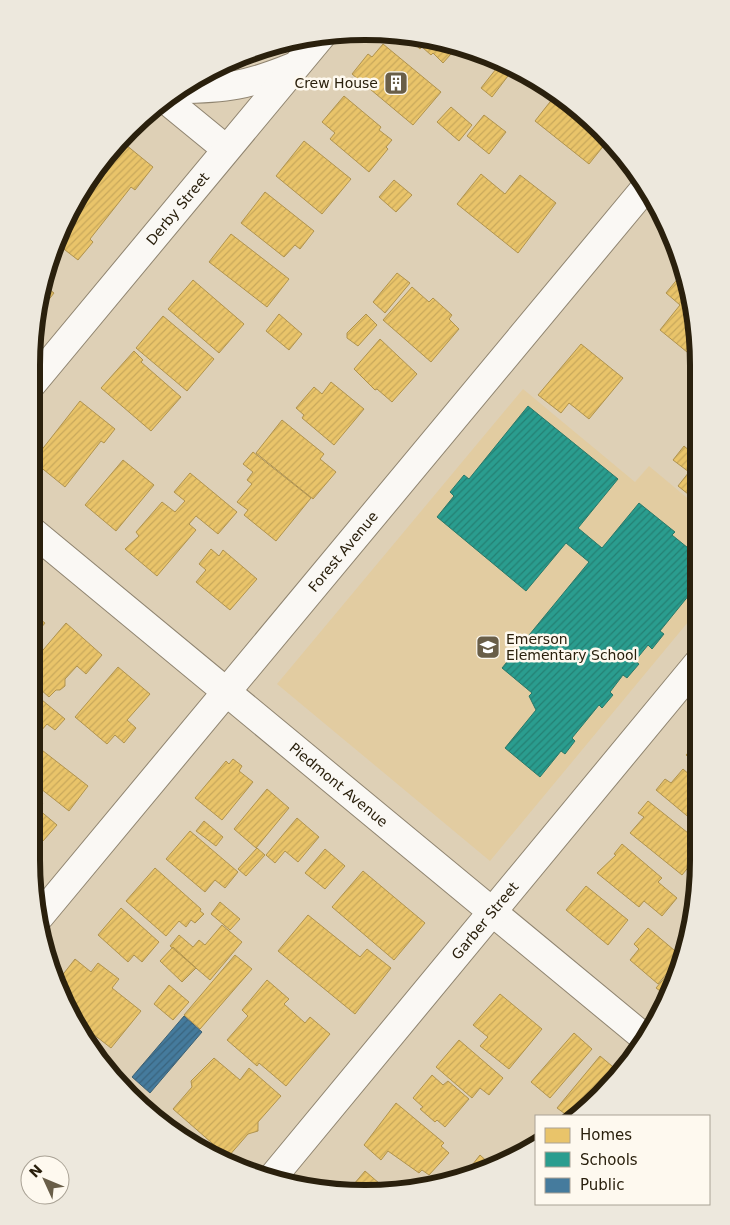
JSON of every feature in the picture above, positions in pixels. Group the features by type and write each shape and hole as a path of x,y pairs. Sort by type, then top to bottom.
{"street":[{"name":"Derby Street","path":"40,374 315,44"},
{"path":"195,89 228,88 261,80 297,66"},
{"path":"171,104 226,149"},
{"name":"Forest Avenue","path":"44,911 641,194"},
{"name":"Piedmont Avenue","path":"40,538 639,1034"},
{"name":"Garber Street","path":"276,1173 690,673"}],"shaded area":[{"name":"Emerson Elementary School","path":"523,389 635,482 649,466 690,500 690,620 490,861 277,684"}],"building: Homes":[{"name":"Crew House","path":"383,44 441,92 413,125 352,74 368,54 372,57"},
{"path":"415,44 453,52 443,63 433,53 431,55 422,47 420,49"},
{"path":"494,67 509,74 492,97 481,88 496,69"},
{"path":"344,96 381,127 379,130 392,140 386,147 388,149 369,172 330,139 335,133 322,122"},
{"path":"552,99 595,135 604,145 589,164 535,121"},
{"path":"451,107 472,125 459,141 437,122"},
{"path":"484,115 506,132 489,154 467,136"},
{"path":"304,141 351,179 322,214 276,176"},
{"path":"126,145 153,167 135,190 131,187 90,239 93,242 78,260 62,248 65,241 95,184"},
{"path":"481,174 505,194 520,175 556,203 518,253 457,204"},
{"path":"394,180 412,195 396,212 379,197"},
{"path":"265,192 314,231 300,249 295,245 284,257 241,223"},
{"path":"231,234 289,279 267,307 209,262"},
{"path":"397,273 410,283 385,313 373,302"},
{"path":"678,278 684,302 689,354 660,330 680,305 666,293"},
{"path":"193,280 244,324 219,353 168,309"},
{"path":"412,287 429,302 433,298 452,315 449,319 459,329 431,362 383,320"},
{"path":"49,289 54,293 46,304"},
{"path":"279,314 302,334 289,350 266,331"},
{"path":"366,314 377,325 358,346 347,338 347,333"},
{"path":"163,316 214,359 187,391 136,348"},
{"path":"380,339 417,374 392,402 377,389 375,390 354,369"},
{"path":"581,344 623,378 589,419 569,403 561,413 538,395"},
{"path":"134,351 143,360 141,362 181,397 151,431 101,388"},
{"path":"331,382 364,409 334,445 302,418 304,415 296,408 314,387 322,394"},
{"path":"80,401 115,429 104,443 101,441 65,487 40,467 40,452"},
{"path":"282,420 324,454 320,459 336,472 313,499 256,453"},
{"path":"684,446 690,451 690,496 678,486 689,472 673,460"},
{"path":"253,452 311,498 276,541 244,515 248,510 237,502 252,484 247,480 253,472 243,464"},
{"path":"123,460 154,485 116,531 85,505"},
{"path":"190,473 237,512 218,534 196,516 189,524 196,530 157,576 125,549 139,536 136,532 162,502 175,512 185,501 174,492"},
{"path":"211,549 219,556 223,550 257,579 230,610 196,582 206,570 199,564"},
{"path":"40,619 45,623 40,629"},
{"path":"66,623 102,655 86,674 77,666 65,679 65,686 60,690 56,690 49,697 40,689 40,654"},
{"path":"118,667 150,694 127,720 136,728 124,743 115,735 107,744 75,717"},
{"path":"42,700 65,719 55,730 47,724 40,732 40,702"},
{"path":"40,749 88,786 69,811 40,788"},
{"path":"233,759 242,766 239,771 253,782 222,820 195,798 226,761 229,764"},
{"path":"683,769 690,775 690,818 656,790 665,779 671,783"},
{"path":"267,789 289,808 256,848 234,829"},
{"path":"648,801 690,835 690,866 682,875 630,833 644,817 638,813"},
{"path":"40,811 57,825 43,841 41,839"},
{"path":"297,818 319,837 298,862 285,851 275,863 266,855"},
{"path":"204,821 223,837 216,846 196,831"},
{"path":"190,831 238,872 225,888 215,880 205,892 166,859"},
{"path":"622,844 662,878 658,882 677,898 662,916 644,901 639,907 597,873 616,855 614,854"},
{"path":"257,848 265,855 246,876 238,869"},
{"path":"325,849 345,866 325,889 305,873"},
{"path":"155,868 201,909 200,911 204,914 195,923 191,920 186,927 179,921 166,936 126,901"},
{"path":"363,871 425,923 394,960 332,907"},
{"path":"586,886 628,920 608,945 566,910"},
{"path":"220,902 240,919 230,930 211,914"},
{"path":"121,908 159,942 142,962 134,955 128,962 98,935"},
{"path":"308,915 360,957 367,949 391,968 355,1014 278,951"},
{"path":"222,925 242,942 210,980 170,946 179,935 193,947 199,940 205,945"},
{"path":"648,928 677,952 672,967 658,984 630,960 639,949 634,944"},
{"path":"173,947 196,968 182,982 160,961"},
{"path":"235,955 252,969 200,1029 184,1015"},
{"path":"75,959 91,972 98,963 119,979 112,988 141,1011 111,1048 89,1031 74,1004 62,976"},
{"path":"670,971 661,992 656,988"},
{"path":"267,980 289,999 284,1004 305,1023 310,1017 330,1034 286,1086 259,1063 257,1066 227,1040 248,1016 242,1010"},
{"path":"169,985 189,1002 173,1020 154,1004"},
{"path":"500,994 542,1029 509,1069 480,1046 488,1037 473,1025"},
{"path":"574,1033 592,1049 550,1098 531,1082"},
{"path":"459,1040 503,1078 489,1095 480,1088 472,1098 436,1067"},
{"path":"600,1056 614,1068 595,1090 567,1115 557,1108"},
{"path":"214,1058 240,1080 249,1068 281,1096 258,1122 258,1131 248,1134 230,1155 221,1151 173,1109 192,1087 191,1081"},
{"path":"432,1075 443,1085 448,1081 469,1099 445,1127 437,1120 435,1122 420,1109 423,1107 413,1098"},
{"path":"396,1103 444,1143 441,1146 449,1153 429,1175 422,1170 419,1173 388,1151 381,1160 364,1145"},
{"path":"480,1155 487,1161 470,1168"},
{"path":"365,1171 380,1184 365,1185 354,1184"}],"building: Schools":[{"path":"528,406 618,479 578,528 602,548 639,503 675,532 672,535 690,550 690,594 660,631 664,634 652,649 648,645 635,661 639,664 627,678 623,675 610,692 613,695 602,708 599,705 572,738 575,741 565,754 561,751 540,777 505,748 536,710 529,696 532,693 502,668 589,562 566,543 526,591 437,517 454,496 450,492 464,475 469,479"}],"building: Public":[{"path":"184,1016 202,1032 150,1093 132,1077"}],"place":[{"name":"Crew House","path":"396,83"},
{"name":"Emerson Elementary School","path":"488,647"}]}
